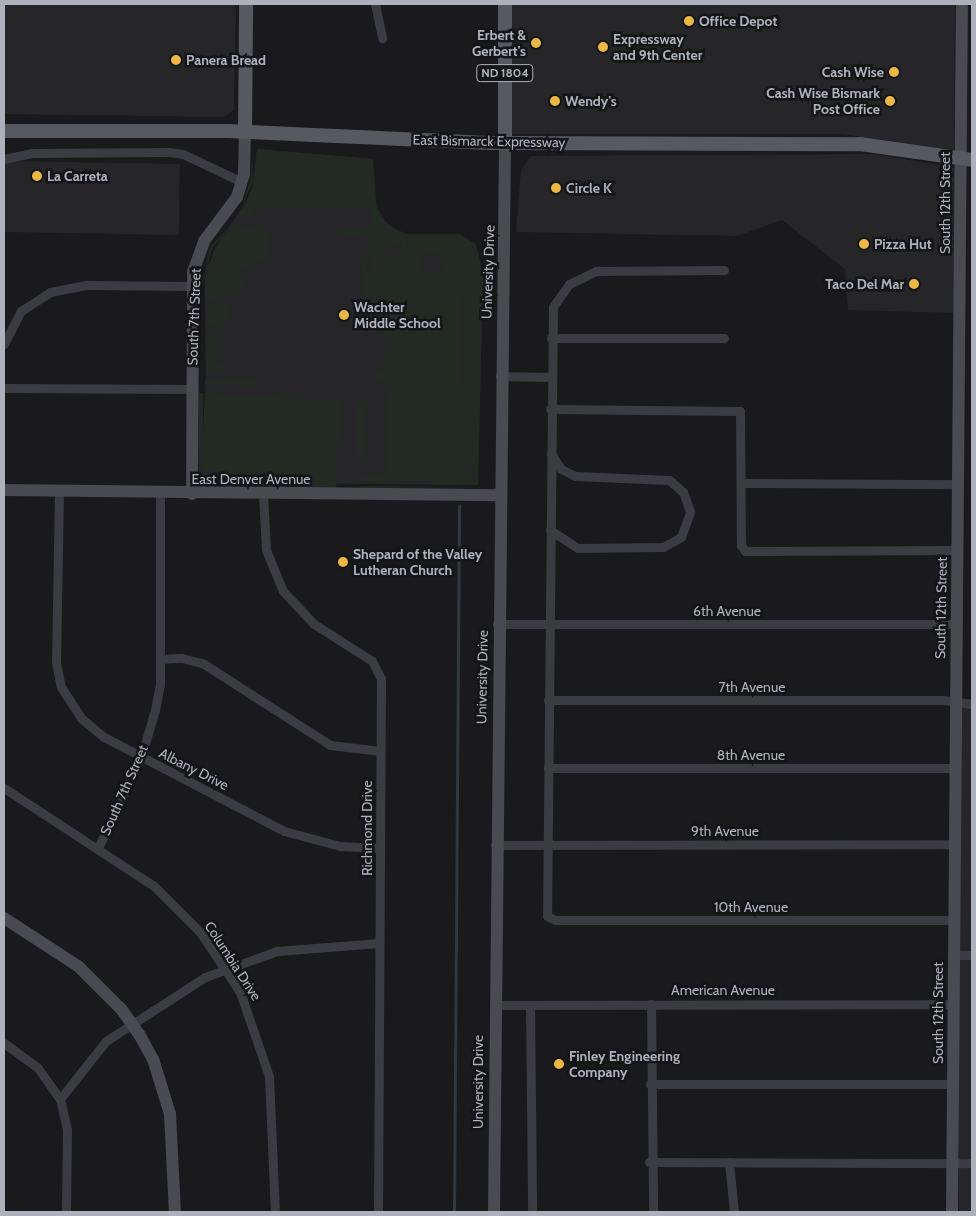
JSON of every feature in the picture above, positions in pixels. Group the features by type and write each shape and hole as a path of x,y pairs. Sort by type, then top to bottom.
{"main road":[{"name":"South 7th Street","path":"245,131 246,4"},
{"name":"ND 1804","path":"505,4 505,143"},
{"name":"East Bismarck Expressway","path":"4,131 245,131 505,143 860,144 966,159"}],"street":[{"path":"376,4 382,38"},
{"name":"South 12th Street","path":"952,1212 957,484 966,159 962,4"},
{"name":"South 7th Street","path":"192,494 192,286 204,241 233,205 242,182 245,131"},
{"name":"University Drive","path":"494,1212 498,495 505,143"},
{"path":"4,159 32,153 169,152 183,154 242,182"},
{"path":"547,844 550,376 553,306 569,284 604,270 724,270"},
{"path":"4,344 21,312 50,292 86,286 192,286"},
{"path":"551,338 724,338"},
{"path":"500,376 550,376"},
{"path":"4,388 192,389"},
{"path":"550,409 740,411 742,550 957,550"},
{"path":"550,451 561,469 575,476 669,480 683,492 690,512 681,536 663,547 578,548 550,530"},
{"path":"740,483 957,484"},
{"name":"East Denver Avenue","path":"4,490 160,494 498,495"},
{"name":"Albany Drive","path":"59,492 56,662 61,687 85,722 141,757 293,834 340,846 380,848"},
{"name":"South 7th Street","path":"98,848 141,757 155,710 160,659 160,494"},
{"name":"Richmond Drive","path":"263,494 266,550 283,591 302,614 372,661 377,670 381,751 378,1212"},
{"name":"6th Avenue","path":"497,624 956,624"},
{"path":"160,659 182,658 204,664 330,746 381,751"},
{"name":"7th Avenue","path":"548,700 955,702 972,704"},
{"name":"8th Avenue","path":"548,768 955,768"},
{"name":"Columbia Drive","path":"4,788 98,848 160,892 200,932 224,968 250,1013 269,1076 275,1212"},
{"name":"9th Avenue","path":"495,844 955,844"},
{"name":"10th Avenue","path":"547,844 548,919 954,920"},
{"path":"4,918 78,966 131,1023 153,1059 170,1114 175,1212"},
{"path":"60,1099 94,1052 131,1023 224,968 307,946 379,943"},
{"path":"953,955 972,955"},
{"path":"530,1004 532,1212"},
{"path":"651,1004 649,1162 653,1212"},
{"name":"American Avenue","path":"494,1005 953,1004"},
{"path":"4,1044 38,1068 60,1099 67,1130 66,1212"},
{"path":"650,1084 952,1084"},
{"path":"649,1162 972,1163"},
{"path":"729,1162 734,1212"}],"shaded area":[{"path":"4,4 236,4 234,110 224,117 4,114"},
{"path":"511,4 955,4 954,150 842,134 511,134"},
{"path":"254,149 252,183 239,214 250,182"},
{"name":"Wachter Middle School","path":"257,149 373,159 375,204 387,224 406,234 459,234 476,244 483,276 478,485 206,483 205,278 214,250 251,194"},
{"path":"257,149 373,159 377,212 393,229 406,234 407,252 408,234 459,234 476,244 483,276 478,477 439,433 478,485 433,485 433,481 359,484 360,472 365,477 378,477 386,471 386,390 391,386 391,381 376,381 376,372 385,371 385,346 391,346 391,338 377,338 377,322 392,320 380,316 379,309 392,307 392,302 363,298 363,255 369,272 392,270 371,270 366,230 373,230 373,213 368,207 255,207 253,215 241,215 254,183","holes":["402,246 397,263 397,258 385,256 385,247","440,251 443,270 420,269 423,252","465,291 464,385 461,386 461,292"]},
{"path":"873,154 956,168 954,313 848,310 845,269 782,220 737,236 516,232 521,170 531,156"},
{"path":"4,161 180,164 179,235 4,232"},
{"path":"233,223 212,249 200,294 210,247"},
{"path":"235,224 268,231 270,247 266,249 270,256 244,270 206,270 220,240"},
{"path":"339,230 363,230 363,237 339,237"},
{"path":"206,273 240,273 246,284 221,299 210,299 205,294"},
{"path":"207,306 227,306 231,313 222,332 207,323"},
{"path":"212,333 219,335 215,361 227,368 223,378 207,373 206,339"},
{"path":"205,380 255,381 262,387 205,385"},
{"path":"199,393 203,393 203,483 199,483"},
{"path":"205,393 341,400 336,490 200,483"},
{"path":"363,399 370,402 364,406 367,462 358,459 358,404"},
{"path":"210,485 350,486 210,487"},
{"path":"359,486 478,487 360,488"},
{"path":"959,708 972,708 972,1212 959,1212"}],"waterway":[{"path":"454,1212 459,506"}],"place":[{"name":"Office Depot","path":"689,21"},
{"name":"Erbert & Gerbert's","path":"536,43"},
{"name":"Expressway and 9th Center","path":"603,47"},
{"name":"Panera Bread","path":"176,60"},
{"name":"Cash Wise","path":"894,72"},
{"name":"Wendy's","path":"555,101"},
{"name":"Cash Wise Bismark Post Office","path":"890,101"},
{"name":"La Carreta","path":"37,176"},
{"name":"Circle K","path":"556,188"},
{"name":"Pizza Hut","path":"864,244"},
{"name":"Taco Del Mar","path":"914,284"},
{"name":"Wachter Middle School","path":"344,315"},
{"name":"Shepard of the Valley Lutheran Church","path":"343,562"},
{"name":"Finley Engineering Company","path":"559,1064"}]}
